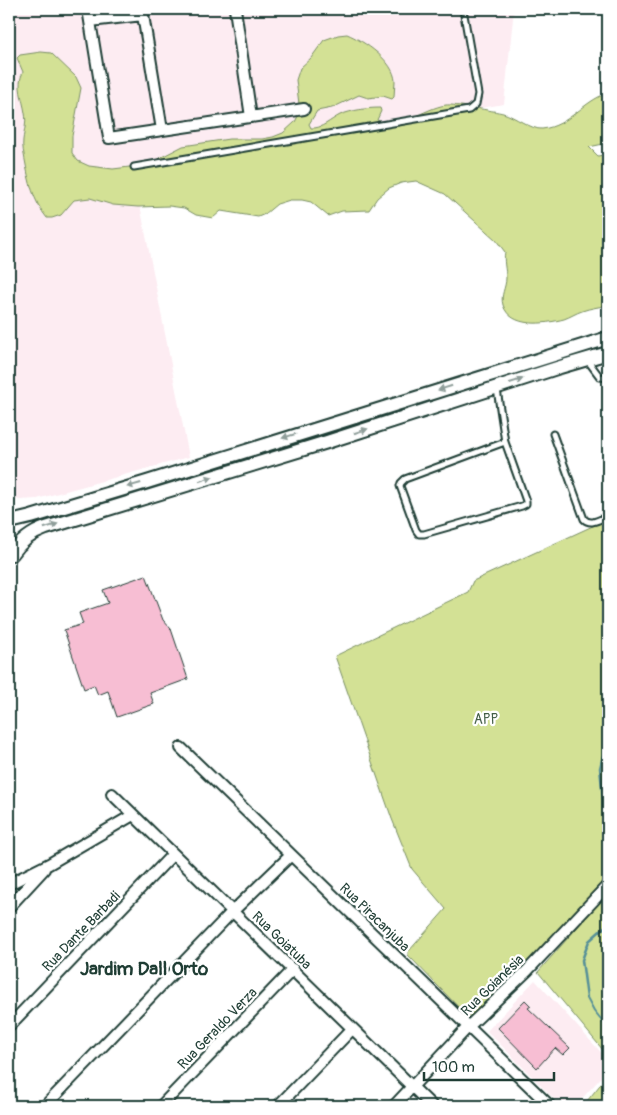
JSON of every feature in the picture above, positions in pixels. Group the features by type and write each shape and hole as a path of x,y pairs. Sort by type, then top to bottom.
{"street":[{"path":"88,9 109,138 304,109"},
{"path":"235,9 251,117"},
{"path":"90,21 142,12 162,130"},
{"path":"10,557 15,538 9,521 21,520 147,482 608,338"},
{"path":"10,557 18,545 28,537 46,528 608,353"},
{"name":"Rua Piracanjuba","path":"181,748 512,1072 550,1106"},
{"name":"Rua Goiatuba","path":"112,794 432,1106"},
{"path":"9,884 49,864 133,815"},
{"name":"Rua Dante Barbadi","path":"9,1026 173,854"},
{"path":"45,1106 232,912 291,855"},
{"path":"9,907 49,864"},
{"name":"Rua Goianésia","path":"394,1106 468,1027 528,971 608,885"},
{"name":"Rua Geraldo Verza","path":"161,1106 293,969"},
{"path":"278,1106 352,1029"}],"lane":[{"path":"134,167 469,110 476,104 478,94 463,9"},
{"path":"587,359 600,377 608,378"},
{"path":"496,388 505,442 526,504 420,534 416,530 400,486 401,483 405,479 505,442"},
{"path":"553,434 584,519 587,522 592,522 608,516"}],"shaded area":[{"path":"9,9 514,9 504,104 133,169 189,457 37,499 20,500 9,498"},
{"path":"535,980 608,1060 608,1070 575,1106 561,1106 487,1031"}],"green space":[{"path":"347,34 362,41 384,59 395,81 394,97 392,99 383,96 368,98 359,95 332,108 317,111 309,124 311,128 322,126 340,115 370,108 380,108 381,111 377,120 385,123 394,123 438,107 450,105 503,113 533,127 542,129 560,123 608,93 608,143 589,147 598,156 608,154 608,305 548,322 529,323 513,318 507,313 502,301 506,278 505,252 496,240 445,194 416,181 401,183 389,188 377,198 369,210 342,211 328,216 311,202 302,200 290,200 277,204 258,217 221,211 213,218 196,215 184,208 113,205 90,198 74,200 61,215 47,218 38,205 30,183 23,148 26,120 20,87 23,72 17,58 20,55 41,52 51,53 76,77 81,88 72,136 72,153 78,161 89,166 113,169 146,165 183,146 229,139 262,139 283,133 295,122 300,112 296,80 300,68 311,58 324,40"},
{"name":"APP","path":"608,519 608,1056 538,972 597,905 528,970 475,1015 467,1016 408,955 408,952 446,909 412,869 392,819 335,656 468,592 473,581"},
{"path":"608,1075 608,1106 583,1106"}],"building":[{"path":"146,575 163,620 171,629 188,679 150,693 154,704 117,717 108,691 98,695 94,685 84,689 64,630 83,624 79,613 108,603 103,590"},
{"path":"525,1000 531,1006 528,1008 570,1048 563,1055 555,1048 537,1068 498,1028"}],"waterway":[{"path":"608,735 600,768 608,849"},
{"path":"608,924 589,941 582,960 587,998 594,1011 608,1028"}],"district":[{"name":"Jardim Dall Orto","path":"144,968"}]}
